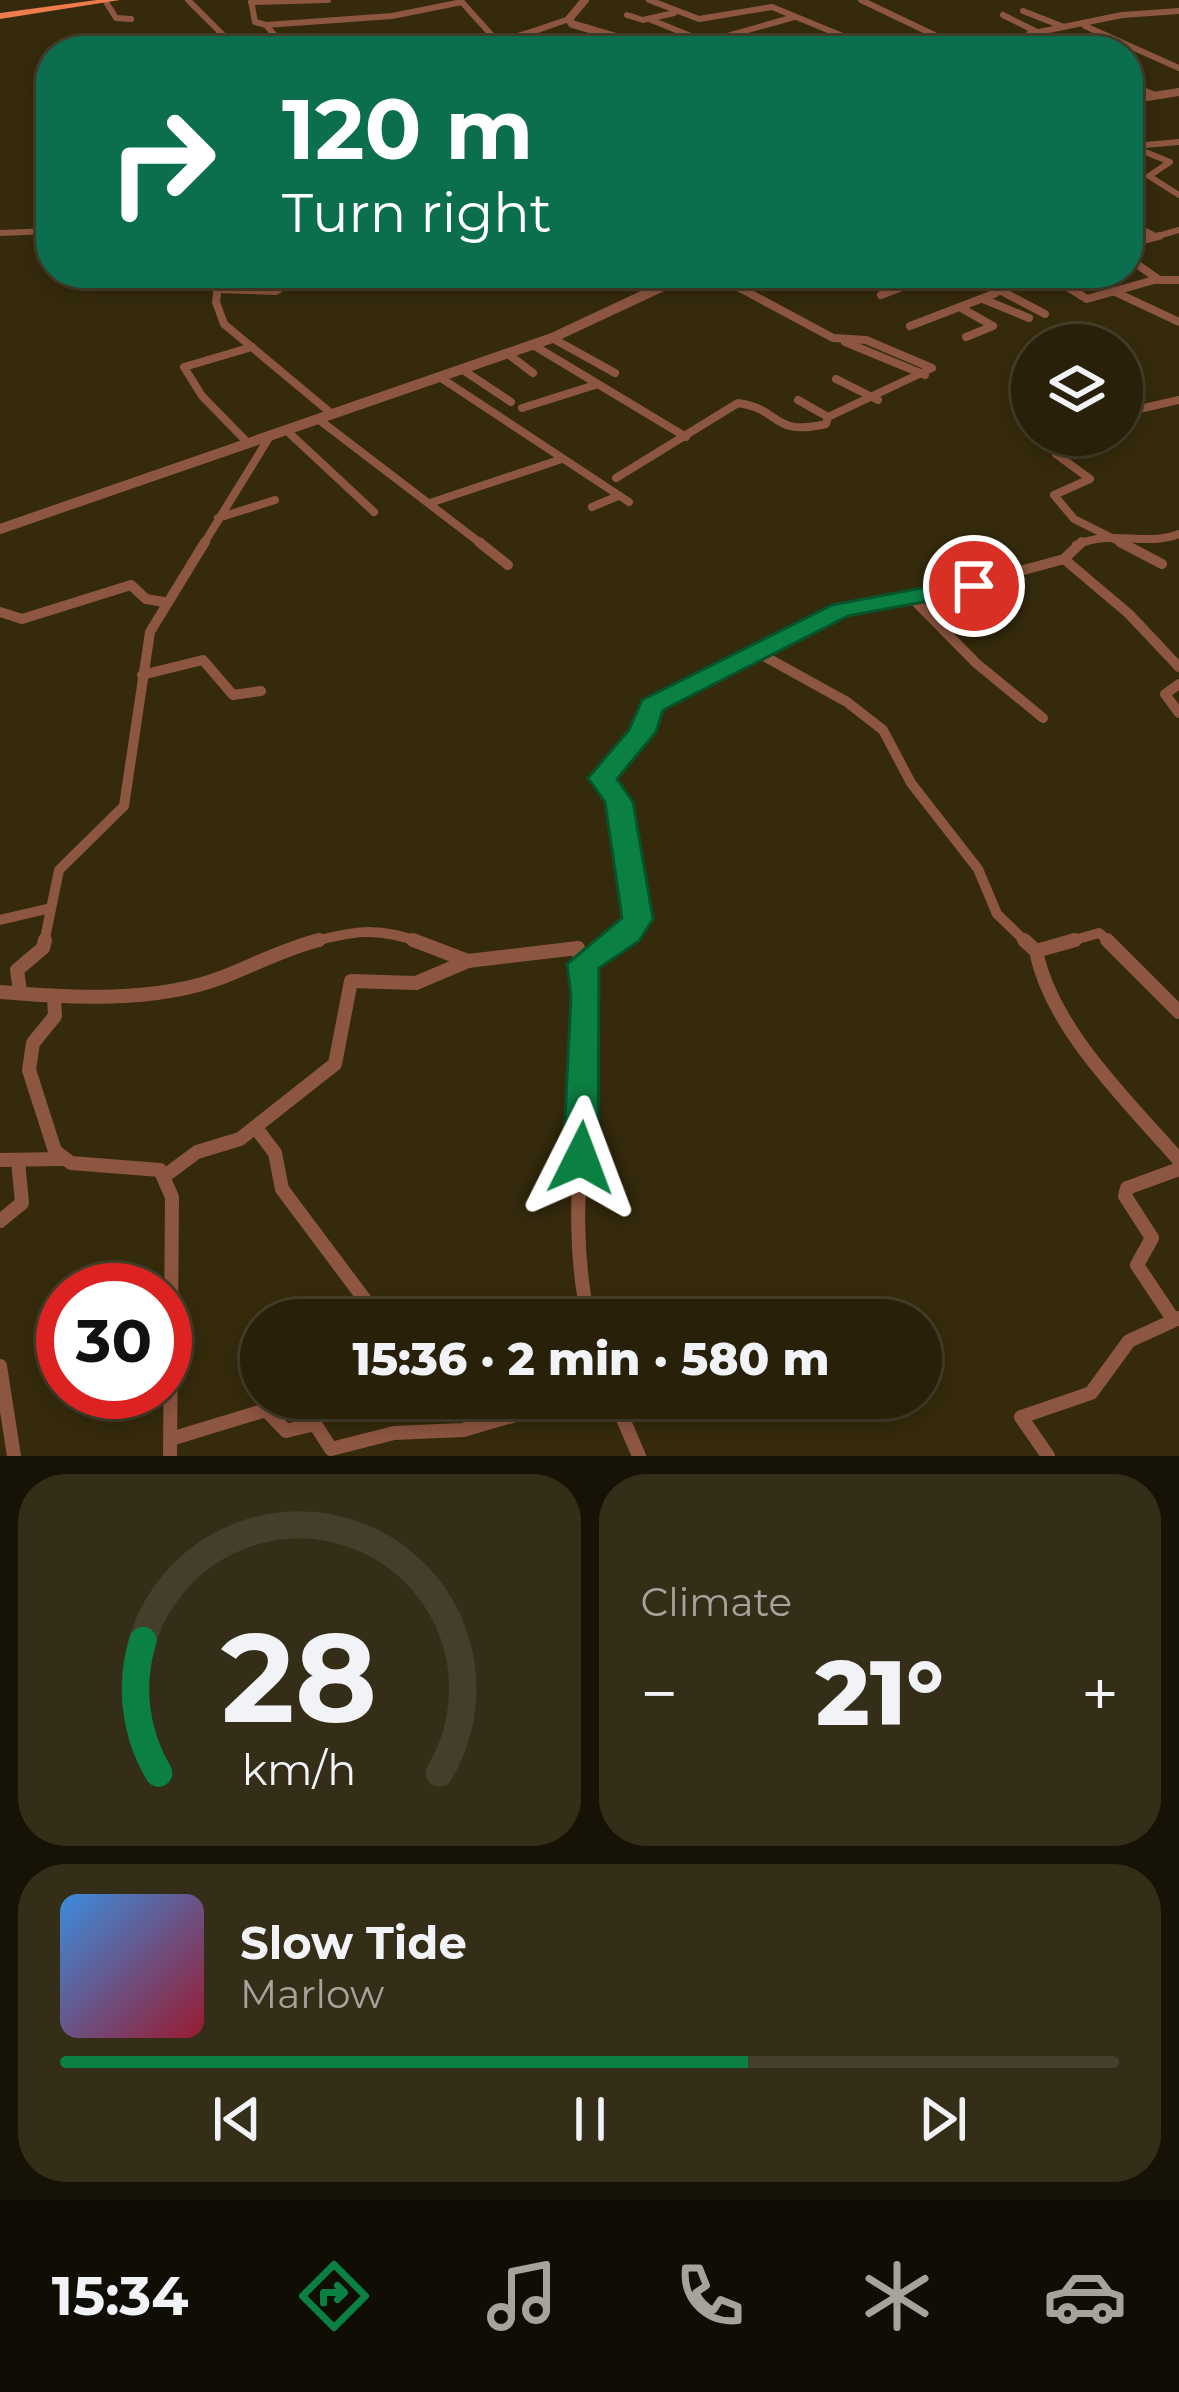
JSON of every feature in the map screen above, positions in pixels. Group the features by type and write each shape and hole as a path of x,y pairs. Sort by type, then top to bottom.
{"main road":[{"path":"0,16 116,0"}],"street":[{"path":"188,0 215,36"},
{"path":"328,0 251,1 255,22 266,25 392,16 461,1 492,36"},
{"path":"510,36 569,19 585,0"},
{"path":"649,0 699,20 767,6 844,36"},
{"path":"861,0 929,36"},
{"path":"106,2 117,19 130,19"},
{"path":"1023,11 1067,28"},
{"path":"649,19 678,12"},
{"path":"1024,36 1178,12"},
{"path":"627,15 691,36"},
{"path":"722,36 797,16"},
{"path":"1003,16 1039,36"},
{"path":"1021,23 1040,17"},
{"path":"569,19 619,36"},
{"path":"266,25 276,36"},
{"path":"1082,25 1107,36"},
{"path":"1143,52 1179,68"},
{"path":"1143,89 1179,102"},
{"path":"1143,98 1179,92"},
{"path":"1143,148 1179,142"},
{"path":"1143,153 1175,166"},
{"path":"1175,166 1150,176 1179,195"},
{"path":"1143,230 1155,236"},
{"path":"1143,240 1179,230"},
{"path":"0,233 36,232"},
{"path":"1143,268 1158,279"},
{"path":"1143,283 1179,280"},
{"path":"285,288 216,289 224,324 508,565"},
{"path":"0,530 326,413 553,338 659,288"},
{"path":"741,288 838,339 866,340 931,366 925,375 890,386 878,400 828,417 798,400"},
{"path":"881,295 899,288"},
{"path":"989,288 1045,314"},
{"path":"1068,288 1084,298 1124,288"},
{"path":"1113,291 1174,320"},
{"path":"910,326 996,293"},
{"path":"983,299 1029,318"},
{"path":"963,309 993,326 966,337"},
{"path":"553,338 615,373"},
{"path":"533,345 686,437"},
{"path":"248,443 202,396 184,367 252,347"},
{"path":"508,354 533,373"},
{"path":"463,370 511,402"},
{"path":"441,378 629,502"},
{"path":"836,379 878,400"},
{"path":"522,408 596,385"},
{"path":"1143,408 1179,400"},
{"path":"616,478 742,402 758,407 789,433 826,424 828,417"},
{"path":"286,430 374,512"},
{"path":"20,991 16,974 43,948 59,870 124,806 142,675 151,632 164,602 270,436"},
{"path":"1059,456 1090,479 1054,494 1074,519 1162,564"},
{"path":"430,503 559,460"},
{"path":"592,507 618,496"},
{"path":"218,518 275,500"},
{"path":"583,964 628,934 638,919 619,802 602,778 642,732 652,706 841,610 914,600 1064,559 1070,550 1110,536 1133,532 1162,541"},
{"path":"1139,552 1179,533"},
{"path":"1064,559 1129,614 1179,667"},
{"path":"0,612 16,620 134,584 146,599 164,602"},
{"path":"914,600 976,663 1043,718"},
{"path":"760,654 847,702 883,730 911,783 978,869 997,914 1036,951 1039,969 1083,1041 1179,1164 1127,1188 1125,1196 1152,1238 1136,1265 1176,1318 1129,1341 1091,1393 1021,1417 1048,1456"},
{"path":"142,675 203,660 233,695 261,691"},
{"path":"1179,684 1165,694 1179,712"},
{"path":"0,920 51,908"},
{"path":"0,992 110,997 203,983 268,954 361,928 388,930 467,961"},
{"path":"1036,951 1099,933 1137,964 1179,1012"},
{"path":"166,1175 196,1152 256,1128 335,1064 351,981 416,983 467,961 575,947 583,964 587,996 578,1274 584,1299"},
{"path":"54,997 55,1016 33,1043 29,1070 62,1159"},
{"path":"256,1128 275,1153 282,1189 364,1299"},
{"path":"0,1160 144,1166 166,1175"},
{"path":"0,1221 22,1203 18,1161"},
{"path":"166,1175 178,1399 170,1456"},
{"path":"0,1366 14,1456"},
{"path":"174,1438 240,1418"},
{"path":"275,1419 286,1431 315,1424 332,1449 394,1433 463,1430 501,1419"},
{"path":"623,1419 639,1456"}],"route":[{"path":"581,1158 587,996 583,964 628,934 638,919 621,840 619,802 602,778 642,732 652,706 841,610 974,586"}]}
